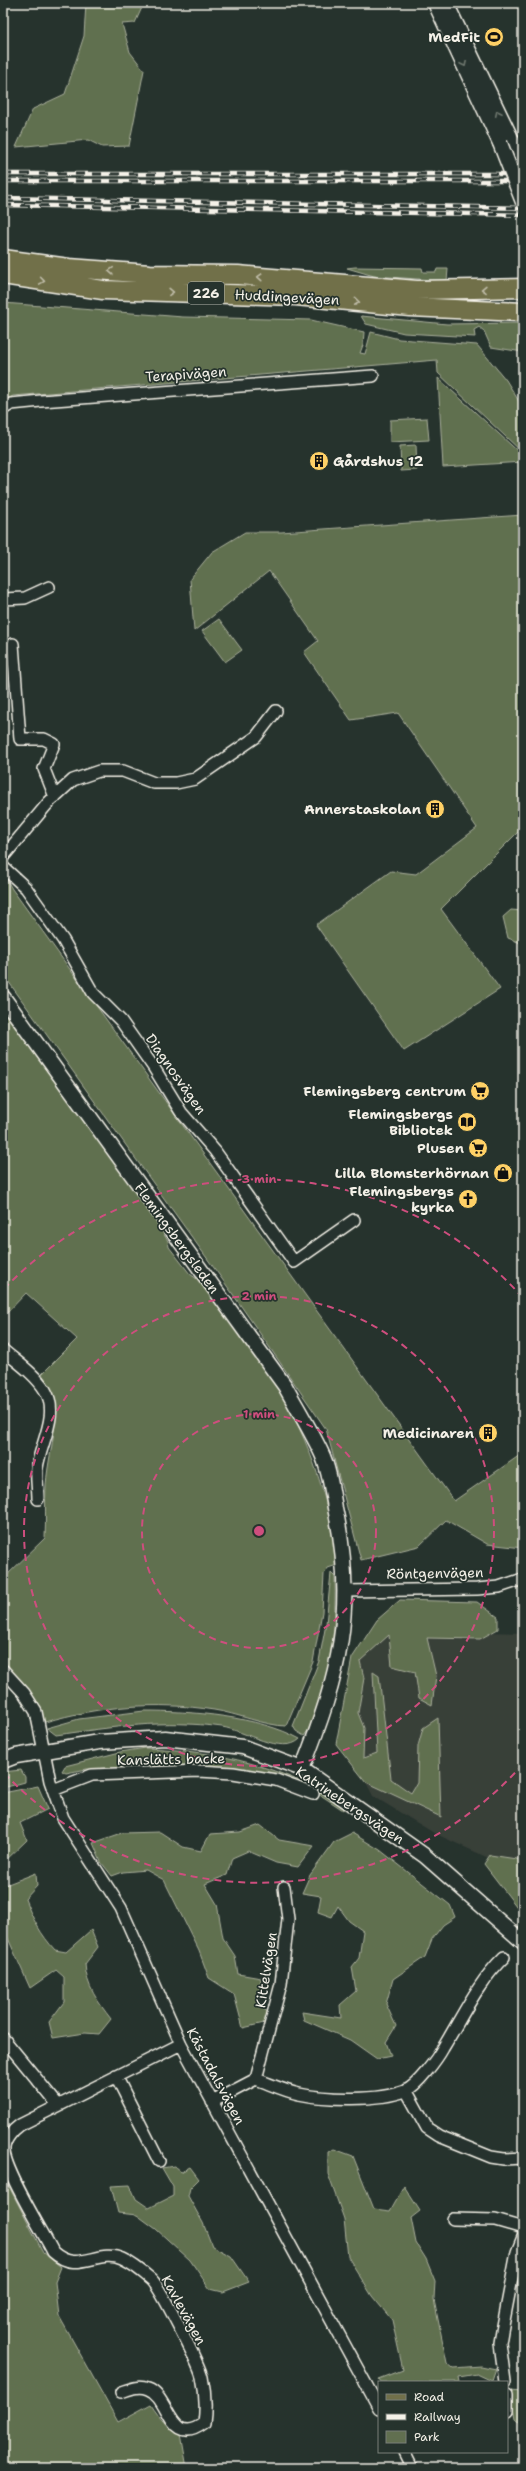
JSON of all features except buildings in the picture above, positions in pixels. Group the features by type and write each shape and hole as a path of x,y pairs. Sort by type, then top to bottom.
{"main road":[{"name":"Huddingevägen","path":"3,259 70,268 150,274 238,275 417,290 523,288"},
{"name":"Huddingevägen","path":"3,275 103,290 296,296 410,307 520,313"}],"street":[{"path":"435,3 523,193"},
{"path":"446,3 523,163"},
{"path":"500,143 523,202"},
{"name":"Terapivägen","path":"3,409 11,404 41,401 373,376"},
{"path":"3,599 25,598 49,587"},
{"path":"13,644 20,739 44,739 54,744 44,769 55,797"},
{"path":"3,857 55,797 73,780 99,771 123,771 154,783 176,783 195,779 256,737 276,711"},
{"name":"Diagnosvägen","path":"3,867 26,888 63,940 93,993 121,1021 154,1068 181,1112 215,1151 294,1262 354,1220"},
{"name":"Flemingsbergsleden","path":"3,997 285,1386 322,1453 341,1536 346,1591 339,1660 320,1726 302,1769"},
{"path":"3,1350 36,1379 46,1391 49,1400 50,1420 37,1469 38,1499"},
{"name":"Röntgenvägen","path":"346,1591 477,1589 499,1587 523,1579"},
{"name":"Kästadalsvägen","path":"3,1670 33,1706 53,1790 71,1833 109,1888 131,1928 181,2044 378,2406"},
{"name":"Katrinebergsvägen","path":"3,1761 44,1751 99,1742 165,1738 243,1747 302,1769 425,1856 523,1942"},
{"name":"Kanslätts backe","path":"53,1790 92,1775 199,1771 255,1776 276,1780 313,1794"},
{"name":"Kittelvägen","path":"256,2079 281,1984 288,1919 284,1887"},
{"path":"212,2102 256,2079 299,2094 324,2097 361,2097 406,2090 428,2070 442,2050 490,1970 504,1957"},
{"path":"3,2038 58,2105"},
{"name":"Kavlevägen","path":"121,2392 137,2387 146,2388 159,2398 173,2423 180,2427 191,2429 204,2423 205,2414 200,2370 152,2281 123,2259 113,2256 75,2262 60,2258 54,2252 18,2186 7,2161 4,2148 8,2137 15,2128 181,2044"},
{"path":"116,2076 159,2161"},
{"path":"406,2090 427,2128 439,2136 491,2157 504,2159 523,2158"},
{"path":"453,2219 495,2220 523,2228"},
{"path":"505,2381 500,2343 517,2252 523,2237"},
{"path":"404,2453 412,2468"}],"shaded area":[{"path":"383,1630 523,1633 523,1865 495,1861 434,1833 373,1796 354,1759 355,1661"}],"green space":[{"path":"86,3 144,3 135,23 122,24 130,52 144,70 129,146 102,147 88,140 16,147 33,109 65,94 84,36"},
{"path":"347,268 422,268 423,272 436,272 437,269 448,269 447,281 374,276"},
{"path":"3,303 183,317 311,320 364,332 363,345 360,353 365,354 371,332 399,339 477,345 506,380 523,408 523,453 438,373 437,360 13,396 3,401"},
{"path":"361,316 447,324 523,323 523,352 491,347 484,331 479,327 474,330 475,337 404,333 366,324"},
{"path":"438,378 523,456 523,462 443,467"},
{"path":"427,418 429,440 390,442 390,420"},
{"path":"416,445 417,470 401,471 400,446"},
{"path":"523,515 523,827 441,909 500,989 404,1051 316,925 391,871 416,874 477,828 398,713 351,720 304,652 318,641 269,571 194,631 190,579 212,552 245,532 281,532"},
{"path":"219,619 242,650 225,662 202,631"},
{"path":"3,873 12,889 454,1501 523,1453 523,1548 487,1544 446,1520 419,1546 361,1560 326,1429 232,1293 3,974"},
{"path":"511,910 523,911 523,944 508,938 503,917"},
{"path":"3,1011 152,1215 168,1241 169,1247 190,1274 197,1279 269,1374 300,1429 309,1451 330,1519 337,1565 328,1568 324,1574 322,1612 313,1662 286,1726 270,1724 214,1710 171,1706 108,1709 87,1712 45,1722 33,1696 9,1670 3,1658 3,1579 45,1538 46,1485 55,1415 49,1388 42,1374 77,1339 26,1293 3,1317"},
{"path":"331,1573 335,1577 335,1593 331,1654 316,1714 310,1728 304,1736 296,1731 293,1726 319,1661 326,1624"},
{"path":"400,1600 477,1602 498,1617 498,1629 480,1639 427,1638 436,1676 432,1705 419,1698 415,1672 392,1666 389,1635 360,1661 364,1678 358,1713 364,1728 363,1758 377,1753 373,1672 379,1676 391,1779 411,1793 417,1783 418,1746 423,1728 438,1718 441,1817 366,1782 336,1744 352,1658 377,1620"},
{"path":"144,1711 182,1712 224,1716 265,1725 300,1739 293,1743 284,1745 262,1740 222,1727 180,1724 139,1725 56,1735 47,1728 79,1719"},
{"path":"146,1748 200,1753 250,1763 298,1780 345,1806 343,1810 316,1792 281,1778 87,1769 66,1773 62,1771 65,1766 120,1752"},
{"path":"21,1770 25,1777 25,1782 3,1788 3,1772"},
{"path":"38,1786 48,1809 20,1823 27,1840 3,1863 3,1793"},
{"path":"260,1825 279,1840 314,1846 298,1867 276,1863 248,1851 232,1858 227,1875 205,1884 217,1904 223,1938 235,1956 238,1974 261,1978 258,2005 268,2012 264,2023 243,2028 234,1994 209,1978 199,1951 164,1880 146,1870 123,1872 112,1876 101,1862 93,1843 122,1833 160,1832 183,1847 201,1851 210,1834 240,1832"},
{"path":"352,1833 380,1850 450,1905 455,1917 443,1925 432,1939 425,1957 393,1979 386,2004 396,2026 386,2042 391,2056 377,2059 350,2040 304,2020 302,2012 341,2018 340,2005 356,1991 352,1967 359,1958 363,1931 349,1921 338,1906 332,1917 318,1912 321,1896 302,1893 310,1875 334,1842"},
{"path":"490,1855 523,1860 523,1915 484,1864"},
{"path":"36,1873 37,1886 25,1899 37,1926 55,1950 66,1952 91,1930 98,1947 85,1964 90,1987 97,2000 111,2019 99,2034 85,2033 53,2038 49,2022 64,2002 64,1977 56,1970 30,1988 3,1927 3,1886"},
{"path":"334,2149 353,2156 374,2209 390,2211 404,2186 420,2211 411,2218 416,2243 426,2259 435,2281 434,2300 447,2363 453,2368 481,2366 496,2369 492,2381 477,2374 459,2377 460,2381 380,2381 379,2379 403,2370 392,2320 372,2296 348,2257 344,2219 328,2174 328,2152"},
{"path":"174,2166 181,2172 190,2167 199,2179 190,2188 188,2196 203,2223 212,2246 231,2256 249,2282 223,2292 210,2289 190,2260 156,2229 137,2215 118,2213 111,2186 130,2185 136,2199 149,2208 173,2196 173,2187 162,2168"},
{"path":"3,2175 43,2252 61,2267 55,2282 59,2316 118,2422 151,2404 168,2425 181,2434 187,2468 3,2468"},
{"path":"510,2391 523,2392 523,2426 515,2419"}],"railway":[{"path":"3,174 523,174"},
{"path":"3,181 523,181"},
{"path":"3,198 523,208"},
{"path":"3,205 523,215"}],"place":[{"name":"MedFit","path":"494,37"},
{"name":"Gårdshus 12","path":"319,461"},
{"name":"Annerstaskolan","path":"435,809"},
{"name":"Flemingsberg centrum","path":"480,1091"},
{"name":"Flemingsbergs Bibliotek","path":"467,1122"},
{"name":"Plusen","path":"478,1148"},
{"name":"Lilla Blomsterhörnan","path":"503,1173"},
{"name":"Flemingsbergs kyrka","path":"468,1199"},
{"name":"Medicinaren","path":"488,1433"}]}
